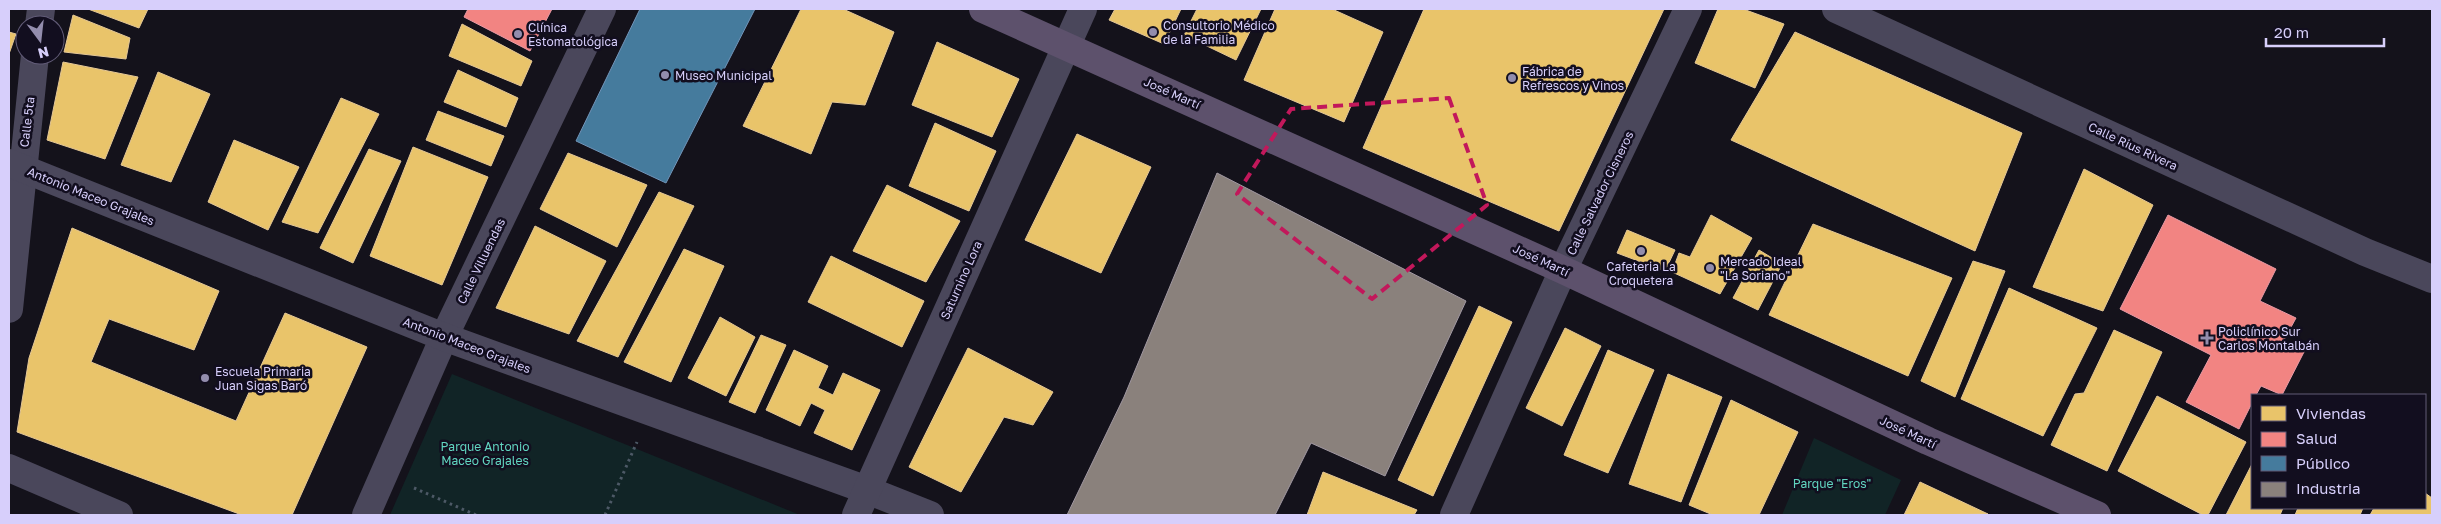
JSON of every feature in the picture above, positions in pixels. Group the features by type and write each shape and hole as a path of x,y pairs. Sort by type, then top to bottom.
{"main road":[{"name":"José Martí","path":"983,9 1563,270 1928,441 2097,515"}],"street":[{"name":"Calle Villuendas","path":"366,515 444,337 602,9"},
{"name":"Saturnino Lora","path":"856,515 1083,9"},
{"name":"Calle Salvador Cisneros","path":"1454,515 1563,270 1688,9"},
{"name":"Calle Rius Rivera","path":"1836,9 2365,252 2432,279"},
{"name":"Calle 5ta","path":"9,310 15,166 34,65"},
{"name":"Antonio Maceo Grajales","path":"15,166 444,337 867,490 930,515"},
{"path":"9,468 119,515"}],"path":[{"path":"605,515 650,412"},
{"path":"383,475 476,515"}],"highlighted area":[{"path":"1449,98 1487,205 1372,299 1237,194 1291,109"}],"green space":[{"name":"Parque Antonio Maceo Grajales","path":"452,374 800,515 390,515"},
{"name":"Parque \"Eros\"","path":"1814,438 1901,480 1885,515 1782,515"}],"building: Viviendas":[{"path":"88,9 148,9 139,28"},
{"path":"801,9 843,9 894,32 865,105 832,102 811,154 743,126"},
{"name":"Consultorio Médico de la Familia","path":"1115,9 1181,9 1164,44 1109,20"},
{"path":"1197,9 1261,9 1236,60 1184,35"},
{"path":"1275,9 1332,9 1383,32 1344,122 1244,80"},
{"name":"Fábrica de Refrescos y Vinos","path":"1424,9 1664,9 1559,231 1363,148"},
{"path":"1718,9 1743,9 1784,24 1755,88 1695,63"},
{"path":"73,15 130,38 126,59 65,52"},
{"path":"462,24 532,61 521,86 449,56"},
{"path":"9,32 15,34 15,37 9,54"},
{"path":"1795,32 2022,133 1975,251 1731,140"},
{"path":"937,42 1019,79 992,137 912,105"},
{"path":"65,62 138,77 105,159 47,140 62,65 65,65"},
{"path":"458,70 518,98 506,127 444,102"},
{"path":"158,72 210,94 171,182 121,165"},
{"path":"341,98 379,114 318,233 282,222"},
{"path":"438,111 504,136 491,166 426,140"},
{"path":"935,123 996,151 969,211 909,186"},
{"path":"1077,134 1151,167 1101,273 1025,240"},
{"path":"234,140 299,167 268,230 208,202"},
{"path":"413,147 488,177 442,285 370,256"},
{"path":"369,149 401,161 353,263 320,248"},
{"path":"568,153 647,185 617,247 540,209"},
{"path":"2084,169 2153,205 2103,311 2033,287"},
{"path":"887,185 960,221 926,282 853,251"},
{"path":"659,192 694,206 618,357 577,341"},
{"path":"1711,215 1752,238 1720,294 1672,272 1679,253 1690,257"},
{"path":"1813,224 1952,278 1908,376 1769,315"},
{"path":"535,226 606,261 569,334 496,308"},
{"path":"72,228 219,291 194,350 109,319 91,362 236,421 285,313 367,347 292,515 242,515 17,432 29,358"},
{"path":"1627,230 1675,250 1665,271 1617,253"},
{"path":"684,249 724,266 671,382 624,362"},
{"path":"1759,250 1782,264 1758,310 1733,298"},
{"path":"831,256 924,301 902,347 808,302"},
{"path":"1973,261 2005,271 1955,397 1921,381"},
{"path":"2009,288 2097,328 2043,436 1961,399"},
{"path":"1479,306 1512,322 1433,496 1398,480"},
{"path":"720,317 755,337 726,396 688,378"},
{"path":"1565,328 1601,346 1562,426 1526,408"},
{"path":"2114,330 2162,352 2107,471 2051,445 2075,394 2084,393"},
{"path":"761,335 786,345 755,413 729,402"},
{"path":"968,348 1053,392 1033,425 1004,417 961,492 909,467"},
{"path":"794,350 828,366 818,388 833,395 843,373 880,390 852,450 814,433 825,410 811,403 800,426 766,410"},
{"path":"1608,350 1654,370 1608,473 1564,455"},
{"path":"1668,374 1722,397 1681,502 1629,484"},
{"path":"2157,396 2246,442 2208,515 2203,515 2118,471"},
{"path":"1731,400 1798,432 1759,515 1713,515 1689,505"},
{"path":"2251,466 2251,509 2283,509 2280,515 2226,515"},
{"path":"1323,472 1417,510 1414,515 1307,515"},
{"path":"1920,482 1988,514 1904,515"},
{"path":"2426,494 2432,498 2432,515 2370,515 2373,509 2426,509"},
{"path":"2298,509 2363,509 2360,515 2295,515"}],"building: Salud":[{"name":"Clínica Estomatológica","path":"468,9 552,9 530,51 464,17"},
{"path":"2168,215 2276,269 2260,301 2296,318 2284,340 2305,350 2283,394 2261,386 2257,394 2251,394 2251,405 2239,429 2186,402 2211,355 2120,309"}],"building: Público":[{"name":"Museo Municipal","path":"640,9 755,9 666,183 576,141"}],"building: Industria":[{"path":"1217,173 1466,301 1385,476 1311,443 1275,515 1067,515 1124,397"}],"place":[{"name":"Consultorio Médico de la Familia","path":"1153,32"},
{"name":"Clínica Estomatológica","path":"518,34"},
{"name":"Museo Municipal","path":"665,75"},
{"name":"Fábrica de Refrescos y Vinos","path":"1512,78"},
{"name":"Cafeteria La Croquetera","path":"1641,251"},
{"name":"Mercado Ideal \"La Soriano\"","path":"1710,268"},
{"name":"Policlínico Sur Carlos Montalbán","path":"2207,338"},
{"name":"Escuela Primaria Juan Sigas Baró","path":"205,378"}]}
